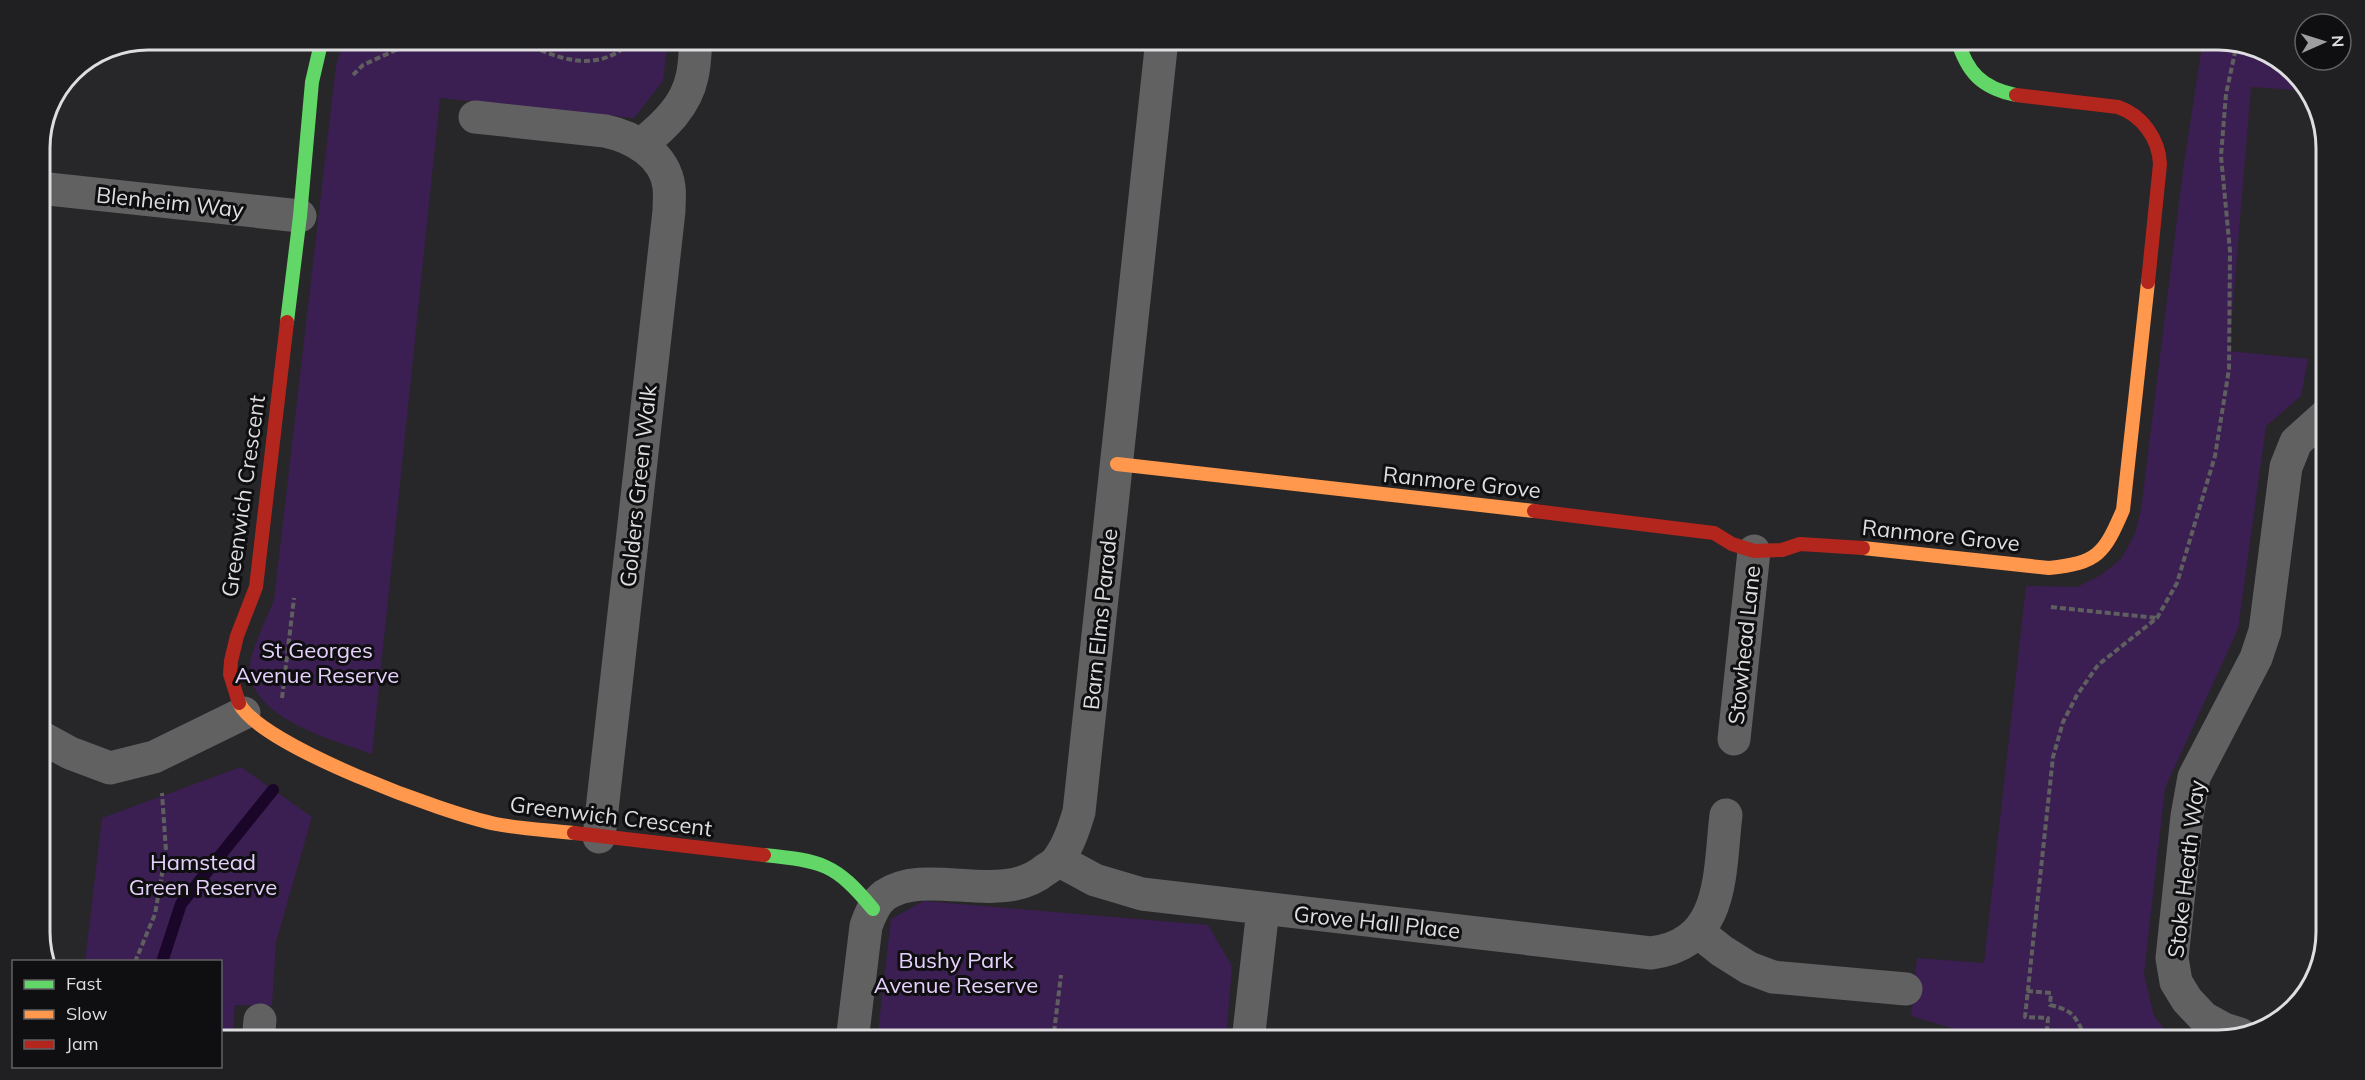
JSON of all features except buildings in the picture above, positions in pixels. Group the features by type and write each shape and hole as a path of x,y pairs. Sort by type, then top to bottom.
{"street":[{"name":"Greenwich Crescent","path":"319,50 312,82 300,216 256,586 252,602 236,636 230,664 232,686 244,713 275,737 360,778 462,816 497,824 599,837 802,859 831,868 852,884 873,909"},
{"path":"642,144 663,127 683,102 692,77 695,50"},
{"name":"Barn Elms Parade","path":"873,909 885,895 916,885 1009,886 1033,880 1058,860 1071,838 1079,812 1161,50"},
{"name":"Ranmore Grove","path":"1117,464 1686,528 1714,533 1732,544 1754,551 1782,550 1800,544 1822,544 2049,568 2074,566 2094,559 2112,537 2123,510 2160,175 2160,153 2150,131 2133,113 2112,105 2011,95 1989,87 1971,72 1959,50"},
{"name":"Golders Green Walk","path":"476,117 624,135 642,144 659,164 669,185 669,211 599,837"},
{"name":"Blenheim Way","path":"50,189 300,216"},
{"name":"Stoke Heath Way","path":"2227,1030 2204,1018 2187,1000 2176,982 2172,958 2187,816 2194,777 2256,658 2265,632 2286,466 2296,442 2315,425"},
{"name":"Stowhead Lane","path":"1734,739 1754,551"},
{"path":"50,742 70,753 110,768 154,757 244,713"},
{"name":"Grove Hall Place","path":"1058,860 1095,880 1142,894 1651,952 1669,951 1685,944 1698,932 1709,916 1716,895 1726,815"},
{"path":"853,1030 866,926 873,909"},
{"path":"1249,1030 1263,909"},
{"path":"1698,932 1749,968 1773,976 1906,989"}],"path":[{"path":"539,50 553,57 570,61 591,61 620,50"},
{"path":"136,960 155,914 166,851 162,790 154,757"},
{"path":"1054,1030 1061,975"},
{"path":"2027,992 2051,993 2050,1005 2067,1009 2082,1030"}],"green space":[{"name":"St Georges Avenue Reserve","path":"341,50 667,50 663,81 634,118 440,98 372,754 316,734 277,713 262,699 253,683 250,665 256,642 274,600 336,65"},
{"path":"2201,50 2237,51 2255,57 2282,74 2294,87 2294,90 2251,87 2229,351 2308,359 2301,396 2266,426 2238,629 2165,788 2144,974 2154,1016 2165,1030 1958,1030 1911,1016 1917,958 1984,963 2026,586 2077,587 2101,575 2121,559 2135,534 2141,510 2183,171"},
{"name":"Hamstead Green Reserve","path":"241,767 312,817 276,942 272,1006 235,1005 233,1030 222,1030 222,960 85,960 102,818"},
{"name":"Bushy Park Avenue Reserve","path":"924,901 1208,925 1232,966 1227,1030 878,1030 891,919"}],"waterway":[{"path":"163,960 181,904 273,790"}],"traffic: fast":[{"path":"287,322 300,216 312,82 319,50"},
{"path":"1961,50 1977,77 1993,88 2016,95"},
{"path":"764,855 800,860 826,867 848,882 873,909"}],"traffic: slow":[{"path":"1863,548 2049,568 2079,563 2097,554 2110,537 2123,510 2148,282"},
{"path":"1117,464 1534,511"},
{"path":"239,703 254,720 281,739 316,758 398,793 471,818 496,824 574,833"}],"traffic: jam":[{"path":"2016,95 2118,107 2135,116 2148,129 2153,137 2160,164 2148,282"},
{"path":"239,703 230,674 231,661 237,636 256,587 287,322"},
{"path":"1534,511 1714,533 1732,544 1754,551 1782,550 1800,544 1863,548"},
{"path":"574,833 764,855"}]}
